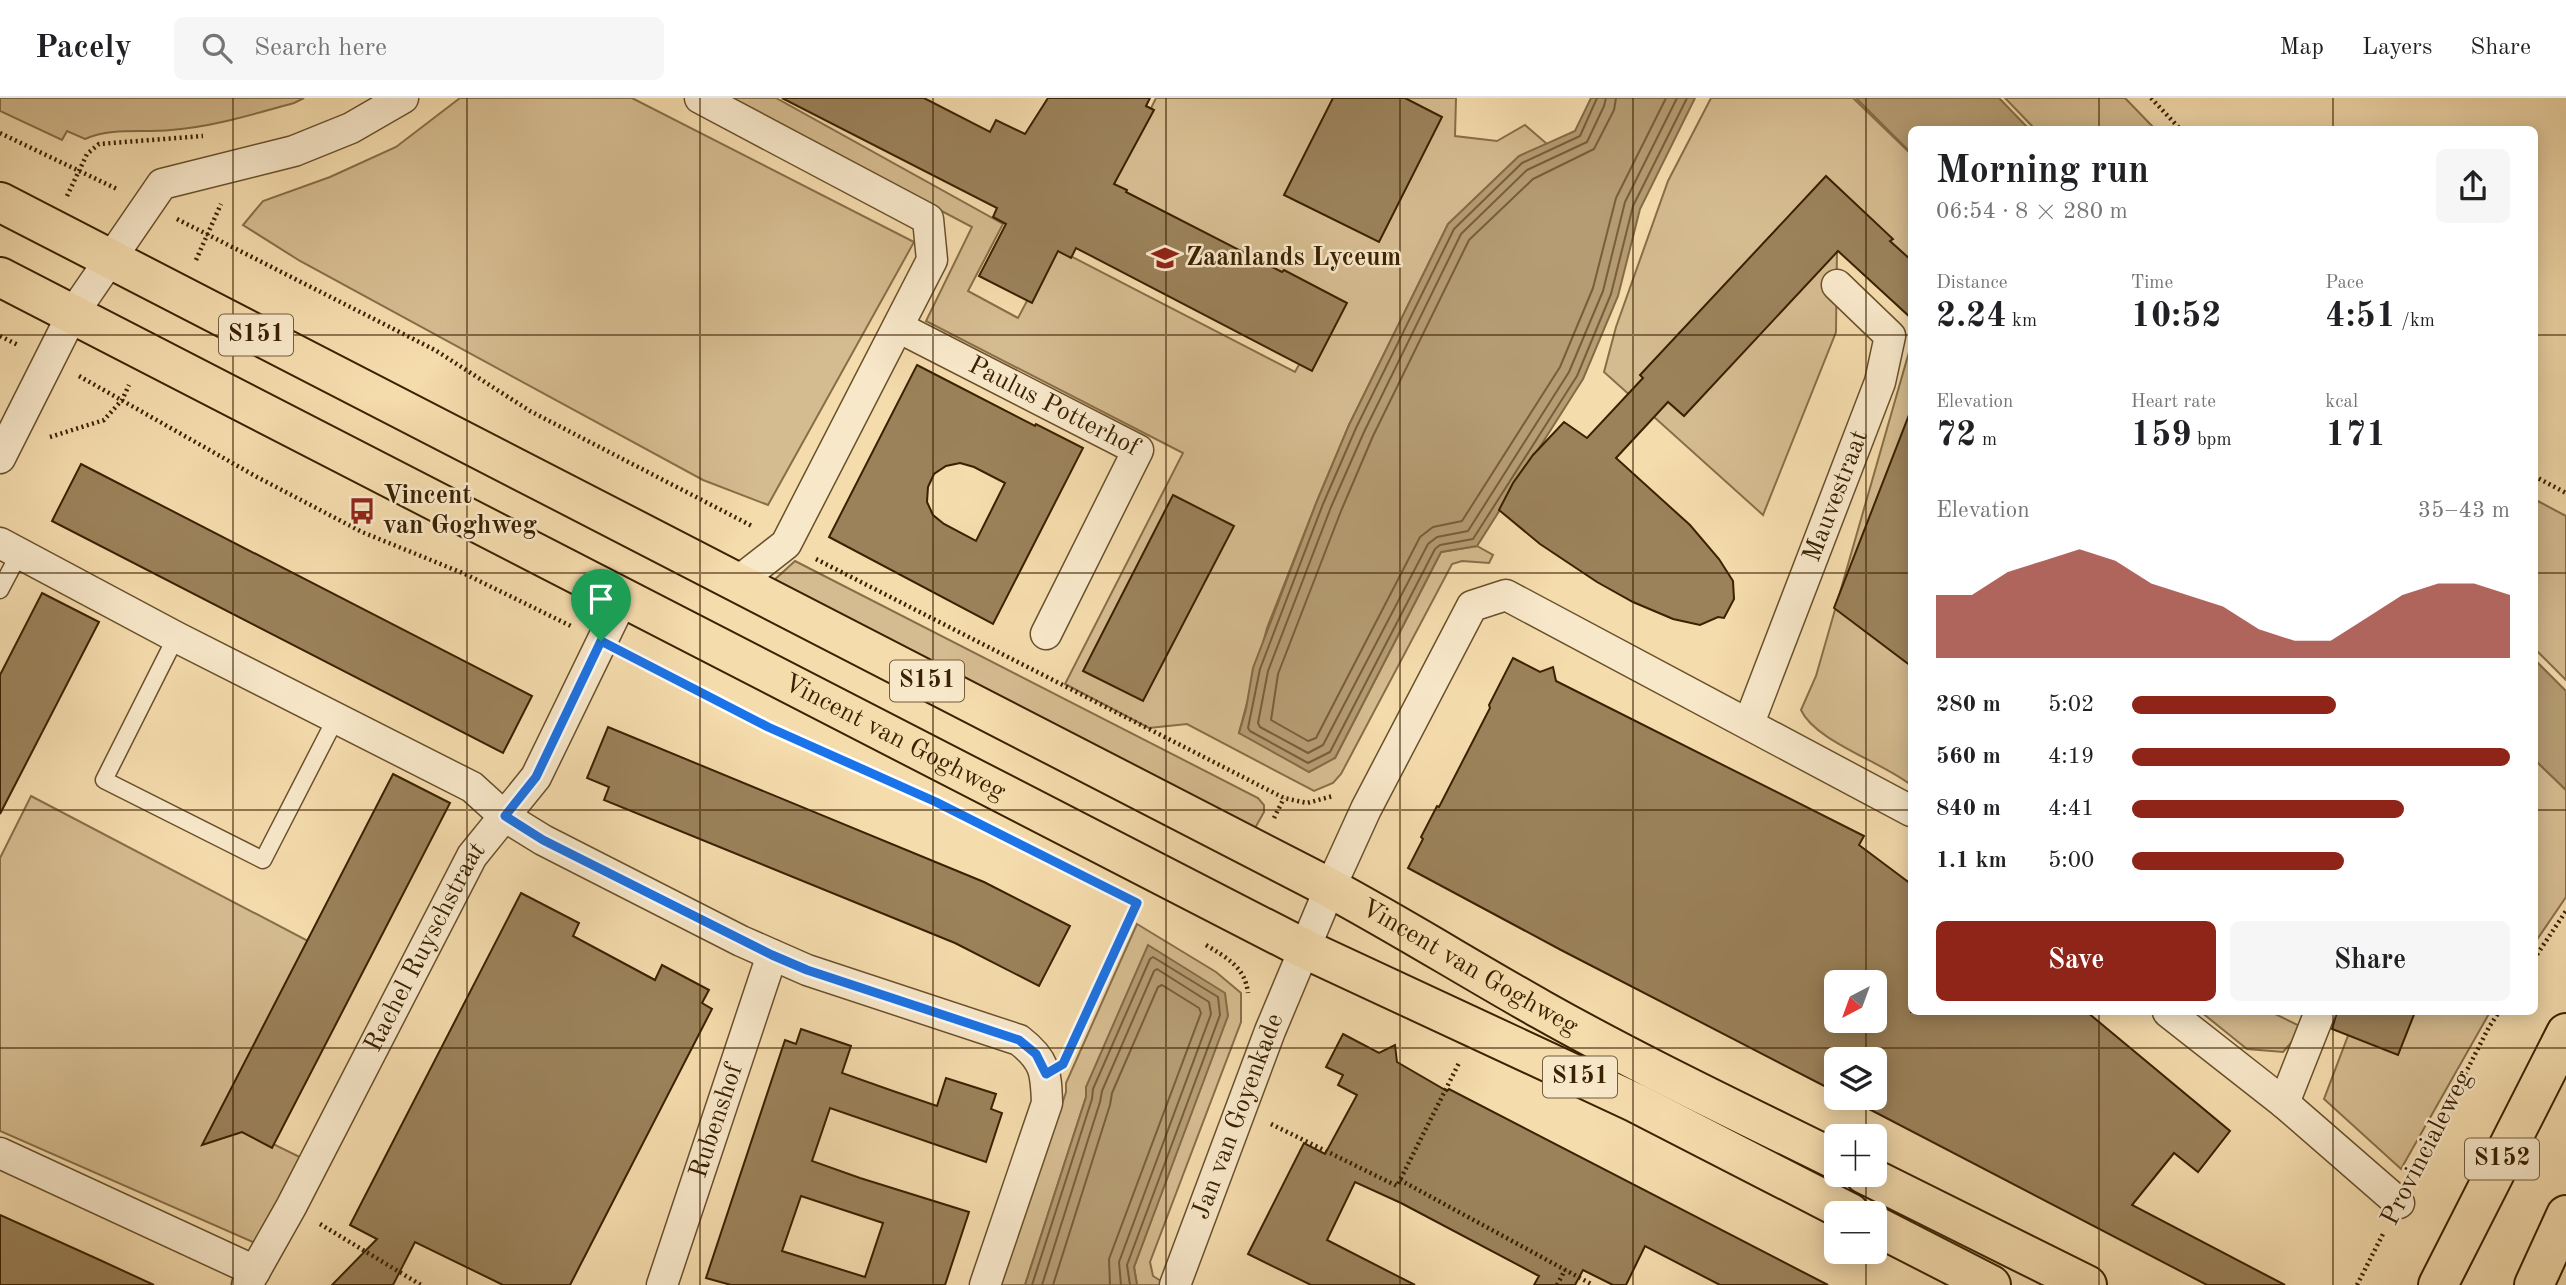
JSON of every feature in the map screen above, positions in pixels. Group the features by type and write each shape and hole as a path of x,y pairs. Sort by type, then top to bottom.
{"main road":[{"name":"Vincent van Goghweg","path":"0,202 1330,888 1642,1064 1824,1154"},
{"name":"Vincent van Goghweg","path":"0,277 1305,949 1636,1103 1827,1201"},
{"name":"S152","path":"2438,1285 2566,1034"},
{"path":"1887,1185 2087,1285"},
{"path":"2533,1285 2566,1214"},
{"path":"1887,1232 1992,1285"}],"street":[{"path":"1,455 72,315 162,184 294,151 351,128 403,98"},
{"path":"700,98 928,219 932,260 786,544 736,583"},
{"name":"Mauvestraat","path":"1749,723 1880,382 1890,336 1837,285"},
{"name":"Paulus Potterhof","path":"898,327 1138,450 1046,634"},
{"path":"9,549 472,787 505,816 543,840 772,955 807,970 1019,1040 1036,1054 1046,1074 1047,1103 985,1285"},
{"path":"1330,888 1366,809 1472,606 1506,595 1908,809"},
{"name":"Rachel Ruyschstraat","path":"251,1278 291,1207 472,856 536,777 624,597"},
{"name":"Vincent van Goghweg","path":"1305,949 1330,888"},
{"name":"Jan van Goyenkade","path":"1182,1282 1270,1031 1305,949"},
{"name":"Rubenshof","path":"662,1285 772,955"},
{"path":"2172,1015 2284,1103 2399,1203"},
{"path":"2284,1103 2319,1015"},
{"path":"0,1153 251,1278"}],"lane":[{"path":"0,590 9,549"},
{"path":"176,637 104,780 263,860 336,718"}],"path":[{"path":"2151,98 2177,126"},
{"path":"0,133 79,171 87,154 99,144 205,136"},
{"path":"209,234 435,350 530,411 1284,798"},
{"path":"1,455 104,420 122,400 362,533 465,575 768,727 863,768"},
{"path":"2538,478 2566,493"},
{"path":"1125,897 1147,909"},
{"path":"1046,1074 1063,1064 1137,903"},
{"path":"2538,953 2566,911"},
{"path":"1198,940 1208,946"},
{"name":"Provincialeweg","path":"2359,1284 2488,1027 2497,1015"},
{"path":"1242,1110 1397,1186 1478,1029"},
{"path":"1400,1180 1593,1285"},
{"path":"291,1207 421,1285"},
{"path":"1557,1285 1564,1270"}],"shaded area":[{"path":"0,98 304,98 233,120 202,126 106,133 85,139 67,131 62,140 0,111"},
{"path":"460,98 632,98 914,242 768,505 703,480 300,261 243,225 263,201 330,177 396,147"},
{"path":"727,98 776,98 1003,224 968,291 1018,318 1055,248 1295,372 1327,313 1109,194 1156,98 1456,98 1455,136 1497,141 1525,125 1547,144 1519,156 1448,224 1349,425 1267,628 1239,733 1335,758 1441,552 1477,546 1493,555 1489,563 1462,561 1452,564 1341,774 1333,783 1314,791 1187,724 1149,728 1065,684 1183,453 926,321 972,227"},
{"path":"1711,98 1853,98 1908,151 1908,315 1837,249 1836,332 1763,515 1604,372 1616,327 1668,181"},
{"path":"2005,98 2125,98 2152,126 2032,126"},
{"path":"1908,355 1908,783 1834,741 1809,721 1801,710 1816,676"},
{"path":"2538,501 2566,516 2566,680 2538,652"},
{"path":"795,561 1258,798 1264,805 1264,812 1254,830 772,582"},
{"path":"2538,763 2566,790 2566,897 2538,938"},
{"path":"31,796 308,941 220,1118 312,1163 269,1249 0,1131 0,858"},
{"path":"1137,924 1216,972 1241,993 1241,1022 1150,1262 1153,1276 1161,1281 1161,1285 1137,1285 1134,1267 1227,1016 1086,1087 1086,1097 1025,1285 1001,1285 1066,1092 1066,1083"},
{"path":"2205,1015 2277,1015 2304,1028 2283,1052 2247,1049"},
{"path":"2356,1015 2488,1015 2401,1169 2324,1099"}],"water":[{"path":"1591,98 1695,98 1640,209 1618,296 1583,379 1477,546 1441,552 1335,758 1309,772 1239,733 1253,668 1317,501 1349,425 1448,224 1519,156 1575,131"},
{"path":"1856,98 1999,98 2026,126 1908,126 1908,150"},
{"path":"2538,663 2566,691 2566,790 2538,763"},
{"path":"1148,945 1225,993 1228,1016 1134,1267 1137,1285 1025,1285 1086,1097 1086,1087"}],"building":[{"path":"782,98 924,98 990,132 996,120 1025,134 1048,98 1150,98 1146,106 1154,110 1114,184 1347,303 1312,371 1076,248 1071,258 1058,251 1032,303 979,276 1006,224 993,217 997,208"},
{"path":"1333,98 1405,98 1442,117 1379,242 1284,195"},
{"path":"1826,176 1893,239 1890,241 1908,257 1908,315 1838,251 1684,416 1668,402 1616,458 1690,525 1719,559 1733,581 1734,599 1724,618 1718,617 1700,625 1673,619 1633,602 1540,544 1499,510 1513,483 1533,455 1564,422 1587,438 1643,378 1640,375"},
{"path":"917,365 1083,448 993,624 829,537","holes":["960,463 1005,483 976,541 944,524 933,515 927,502 928,487 934,474 946,466"]},
{"path":"1908,418 1908,664 1834,608"},
{"path":"81,464 532,696 503,753 52,521"},
{"path":"1173,495 1234,526 1143,701 1083,671"},
{"path":"42,593 99,622 0,814 0,675"},
{"path":"1513,658 1540,672 1553,667 1556,681 1864,836 1859,845 1908,882 1908,1015 2091,1015 2230,1131 2198,1172 2174,1153 2132,1205 2285,1285 2207,1285 1871,1110 1887,1110 1887,1047 1824,1047 1824,1086 1408,868 1423,839 1421,837 1437,806 1439,807"},
{"path":"608,727 984,882 1070,926 1039,986 955,943 604,800 609,787 587,778"},
{"path":"393,774 450,803 272,1148 242,1132 202,1145"},
{"path":"521,893 579,923 573,936 655,980 662,965 709,990 702,1003 712,1009 570,1285 503,1285 415,1242 393,1285 332,1285 377,1239 350,1225"},
{"path":"2336,1015 2414,1015 2398,1055 2332,1029"},
{"path":"801,1029 851,1046 842,1073 937,1106 946,1078 996,1094 991,1109 1002,1113 986,1162 830,1108 812,1161 969,1212 945,1285 731,1285 706,1278 785,1040 796,1044","holes":["801,1196 883,1223 865,1277 782,1251"]},
{"path":"1343,1034 1379,1053 1395,1045 1397,1062 1447,1091 1449,1089 1828,1285 1720,1285 1645,1246 1626,1285 1613,1285 1583,1270 1575,1285 1534,1285 1539,1276 1401,1203 1355,1182 1327,1240 1415,1285 1311,1285 1248,1254 1304,1143 1325,1154 1357,1095 1338,1085 1343,1075 1326,1067"},
{"path":"0,1215 102,1261 154,1285 0,1285"}],"place":[{"name":"Zaanlands Lyceum","path":"1165,258"},
{"name":"Vincent van Goghweg","path":"362,511"}],"route":[{"path":"601,641 768,727 936,802 1137,903 1063,1064 1046,1074 1036,1054 1019,1040 807,970 772,955 543,840 505,816 536,777 601,641"}]}
